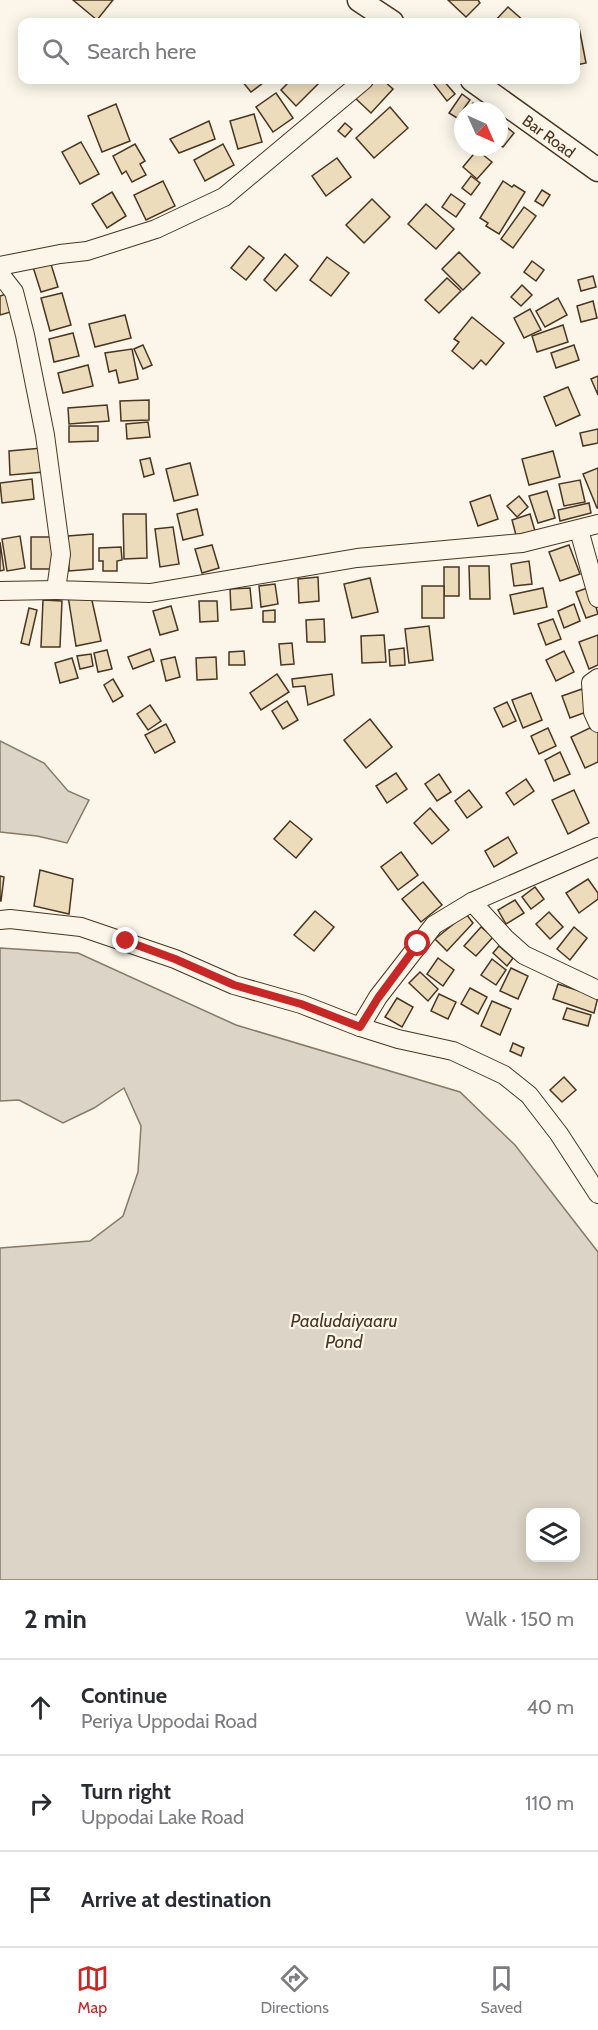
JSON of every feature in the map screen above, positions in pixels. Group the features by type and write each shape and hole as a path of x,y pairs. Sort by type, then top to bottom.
{"main road":[{"path":"359,0 386,18"},
{"name":"Bar Road","path":"478,84 598,170"}],"street":[{"path":"0,266 87,251 156,229 224,196 359,84"},
{"path":"0,274 14,292 45,435 61,554 56,590"},
{"path":"0,591 150,593 357,558 522,543 598,524"},
{"path":"579,530 598,598"},
{"path":"598,678 591,684 593,712 598,723"},
{"path":"360,1027 378,998 434,925 472,902 598,847"},
{"path":"472,902 524,955 598,990"},
{"path":"0,920 81,927 175,959 234,985 301,1004 398,1039 453,1051 504,1075 529,1095 559,1134 598,1194"}],"water":[{"path":"0,741 44,763 68,791 89,800 67,843 37,836 0,832"},
{"name":"Paaludaiyaaru Pond","path":"0,948 78,953 236,1025 460,1092 515,1145 598,1252 598,1580 0,1580 0,1248 90,1241 123,1216 138,1172 141,1126 124,1088 94,1108 63,1123 19,1100 0,1101"}],"building":[{"path":"73,0 113,0 99,18 95,18"},
{"path":"448,0 478,0 480,3 466,17"},
{"path":"508,7 520,18 498,18"},
{"path":"580,32 586,63 580,64"},
{"path":"244,84 262,84 251,92"},
{"path":"287,84 318,84 296,106 281,90"},
{"path":"367,84 387,84 393,89 371,113 354,97"},
{"path":"434,84 446,84 455,94 447,101"},
{"path":"276,93 293,118 273,132 256,107"},
{"path":"462,94 470,100 469,102 457,102"},
{"path":"116,104 130,141 102,152 88,116"},
{"path":"454,106 454,116 449,113"},
{"path":"390,107 408,128 374,158 356,138"},
{"path":"254,114 262,142 238,149 230,121"},
{"path":"209,121 215,139 179,153 170,139"},
{"path":"345,123 352,129 345,137 338,131"},
{"path":"508,128 514,133 508,141"},
{"path":"81,142 99,174 80,184 62,152"},
{"path":"135,144 145,161 140,164 146,175 132,182 126,171 122,174 113,156"},
{"path":"223,144 234,165 205,181 194,160"},
{"path":"472,156 484,156 492,162 477,179 463,167"},
{"path":"337,158 351,177 326,196 312,176"},
{"path":"471,176 480,183 471,195 462,188"},
{"path":"163,181 175,206 146,220 134,195"},
{"path":"503,181 525,192 499,234 486,226 488,223 480,218"},
{"path":"542,190 550,195 543,206 535,201"},
{"path":"112,192 126,216 107,228 92,204"},
{"path":"451,194 465,204 456,217 442,207"},
{"path":"372,199 390,217 364,243 346,225"},
{"path":"426,204 454,229 436,249 408,224"},
{"path":"524,207 536,216 513,248 501,239"},
{"path":"249,246 264,258 246,280 231,268"},
{"path":"459,252 480,273 463,290 442,269"},
{"path":"285,254 298,266 276,291 264,280"},
{"path":"327,257 349,273 331,296 310,280"},
{"path":"50,261 58,287 41,292 33,267"},
{"path":"532,261 544,270 536,281 524,272"},
{"path":"593,276 596,287 581,291 578,280"},
{"path":"447,278 461,291 439,313 425,300"},
{"path":"522,285 532,295 521,306 511,297"},
{"path":"9,293 14,311 0,315 0,296"},
{"path":"62,293 71,325 50,331 41,298"},
{"path":"558,298 567,315 545,327 536,311"},
{"path":"593,301 597,318 581,322 577,306"},
{"path":"530,309 541,330 524,338 514,318"},
{"path":"125,315 131,338 95,347 89,324"},
{"path":"472,317 504,343 486,365 481,360 473,369 452,351 459,342 454,339"},
{"path":"563,325 568,342 537,352 532,336"},
{"path":"73,333 79,356 54,362 49,339"},
{"path":"143,345 152,365 143,369 134,349"},
{"path":"574,345 579,360 556,368 551,353"},
{"path":"132,349 138,379 119,383 116,370 109,372 105,353"},
{"path":"88,365 93,386 63,393 58,373"},
{"path":"598,376 598,395 591,379"},
{"path":"568,387 580,415 556,426 544,397"},
{"path":"149,400 149,420 121,421 120,401"},
{"path":"107,405 109,421 69,424 68,408"},
{"path":"148,422 150,437 127,439 126,424"},
{"path":"69,426 98,426 98,441 69,442"},
{"path":"598,429 598,443 583,446 580,433"},
{"path":"42,448 44,472 10,475 9,451"},
{"path":"553,451 560,477 529,485 522,459"},
{"path":"150,458 154,474 144,477 140,460"},
{"path":"190,463 198,495 174,501 166,469"},
{"path":"598,468 598,508 597,508 583,474"},
{"path":"32,479 34,499 2,503 0,483"},
{"path":"580,480 585,502 564,506 559,484"},
{"path":"547,491 555,518 538,523 529,496"},
{"path":"490,495 498,519 478,526 470,502"},
{"path":"519,496 528,507 517,517 507,506"},
{"path":"589,503 591,513 560,521 558,510"},
{"path":"197,509 203,535 183,540 177,514"},
{"path":"123,514 146,514 147,558 124,559"},
{"path":"530,514 535,531 516,535 512,520"},
{"path":"173,527 179,564 160,567 155,529"},
{"path":"93,534 93,569 69,571 68,536"},
{"path":"20,536 25,568 7,571 2,539"},
{"path":"31,537 52,537 52,569 31,569"},
{"path":"0,542 4,570 0,571"},
{"path":"212,545 219,568 202,573 195,549"},
{"path":"569,545 580,574 560,581 549,552"},
{"path":"121,547 122,560 117,561 117,571 103,571 103,561 99,561 99,548"},
{"path":"529,561 532,584 514,586 511,564"},
{"path":"469,566 489,566 490,599 470,599"},
{"path":"444,567 459,567 459,596 444,596"},
{"path":"318,577 319,601 299,603 298,579"},
{"path":"370,578 378,612 352,618 344,584"},
{"path":"275,584 278,604 261,607 259,586"},
{"path":"422,586 444,586 444,618 422,618"},
{"path":"590,587 598,614 586,618 576,592"},
{"path":"250,588 252,608 231,610 230,589"},
{"path":"543,588 547,607 514,614 510,595"},
{"path":"68,596 91,596 101,641 76,646"},
{"path":"43,600 62,601 60,647 41,647"},
{"path":"199,601 217,601 218,621 200,622"},
{"path":"574,604 580,621 564,628 558,611"},
{"path":"171,606 178,630 160,635 153,611"},
{"path":"29,608 37,610 29,645 21,643"},
{"path":"275,610 275,622 263,622 263,611"},
{"path":"324,619 325,642 307,642 306,620"},
{"path":"553,619 561,639 546,645 538,624"},
{"path":"429,626 433,660 409,663 405,629"},
{"path":"384,635 386,662 362,663 361,636"},
{"path":"598,635 598,665 589,669 579,642"},
{"path":"292,643 294,664 281,665 279,644"},
{"path":"404,648 405,665 390,666 389,650"},
{"path":"150,649 154,661 133,669 128,657"},
{"path":"107,650 112,669 98,672 94,653"},
{"path":"244,651 245,665 229,665 229,652"},
{"path":"564,651 574,672 556,681 546,660"},
{"path":"91,654 93,666 80,669 77,656"},
{"path":"175,657 180,677 166,681 161,660"},
{"path":"216,657 217,679 197,680 196,658"},
{"path":"72,658 78,678 60,683 55,663"},
{"path":"277,674 289,692 261,710 250,693"},
{"path":"332,674 334,695 308,705 305,686 293,687 292,679"},
{"path":"113,679 123,696 113,702 104,685"},
{"path":"582,689 589,711 570,718 562,696"},
{"path":"531,693 542,720 523,728 512,700"},
{"path":"287,701 298,720 283,729 272,711"},
{"path":"507,702 516,721 503,727 494,708"},
{"path":"150,705 161,721 148,730 137,714"},
{"path":"370,719 392,747 366,768 344,740"},
{"path":"166,724 175,742 155,753 145,735"},
{"path":"596,725 598,762 585,768 571,737"},
{"path":"548,728 556,746 539,754 531,736"},
{"path":"560,752 570,774 554,781 545,760"},
{"path":"396,773 407,789 387,803 376,786"},
{"path":"439,774 451,792 437,801 425,784"},
{"path":"526,779 534,791 514,805 506,793"},
{"path":"469,790 482,807 467,818 455,801"},
{"path":"574,790 589,823 568,834 552,800"},
{"path":"430,808 449,830 432,844 414,823"},
{"path":"290,821 312,839 296,858 274,839"},
{"path":"508,837 517,853 494,867 485,851"},
{"path":"401,852 418,875 398,890 381,867"},
{"path":"40,870 73,879 69,914 34,906"},
{"path":"0,876 4,877 1,901 0,901"},
{"path":"588,879 598,893 598,899 579,913 566,893"},
{"path":"423,882 442,905 421,922 402,899"},
{"path":"535,887 544,899 531,909 522,897"},
{"path":"515,900 524,913 506,924 498,910"},
{"path":"315,911 334,927 314,951 294,935"},
{"path":"549,912 563,927 550,939 536,924"},
{"path":"466,914 473,923 447,951 435,939"},
{"path":"481,927 493,937 476,956 464,946"},
{"path":"574,927 587,938 570,960 557,949"},
{"path":"499,946 513,958 507,966 493,953"},
{"path":"438,958 454,970 443,986 427,974"},
{"path":"492,959 506,970 496,985 481,975"},
{"path":"511,968 528,976 518,999 500,991"},
{"path":"420,972 438,989 428,1001 409,983"},
{"path":"558,984 598,997 594,1013 553,999"},
{"path":"470,988 487,997 478,1014 461,1004"},
{"path":"439,994 456,1002 448,1019 431,1011"},
{"path":"397,998 413,1007 402,1027 385,1017"},
{"path":"492,1001 511,1009 500,1035 481,1026"},
{"path":"567,1008 591,1015 588,1026 563,1019"},
{"path":"513,1043 524,1048 521,1056 510,1051"},
{"path":"564,1077 576,1090 562,1102 550,1090"}],"route":[{"path":"126,941 175,959 234,985 301,1004 360,1027 378,998 418,944"}]}
